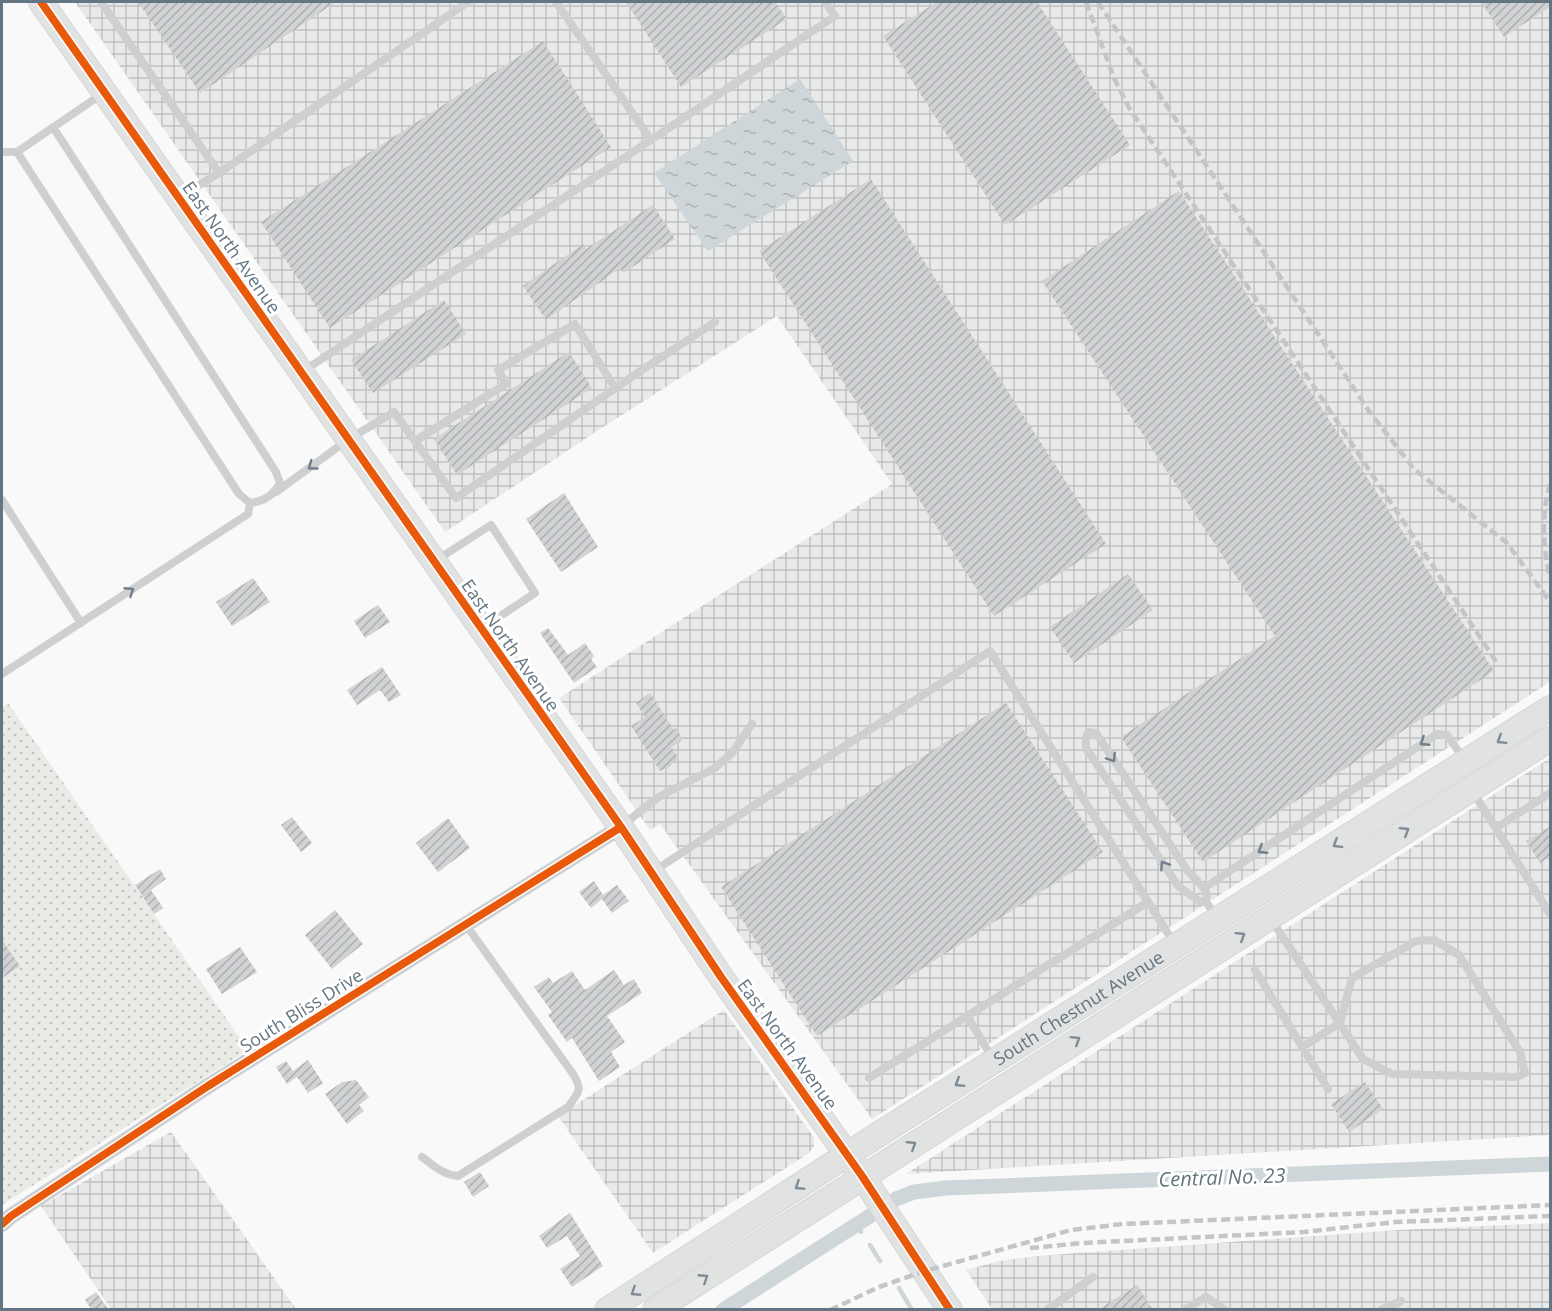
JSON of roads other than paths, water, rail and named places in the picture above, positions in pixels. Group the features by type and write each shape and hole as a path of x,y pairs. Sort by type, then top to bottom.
{"main road":[{"name":"East North Avenue","path":"42,2 621,827 721,977 848,1155 950,1310"},
{"name":"South Chestnut Avenue","path":"607,1310 1176,946 1212,910 1466,762 1551,708"},
{"name":"South Chestnut Avenue","path":"655,1310 869,1186 1270,917 1551,739"}],"street":[{"name":"South Bliss Drive","path":"2,1224 208,1086 621,827"}],"lane":[{"path":"101,2 219,173"},
{"path":"179,198 468,2"},
{"path":"556,2 651,140"},
{"path":"302,372 835,16 825,2"},
{"path":"2,152 17,152 105,92"},
{"path":"53,127 276,472 280,483 275,493"},
{"path":"17,152 239,494 250,503 261,501 275,493 349,439 394,412 456,498 715,322"},
{"path":"415,441 506,384 498,370 575,324 615,388"},
{"path":"2,500 5,513 81,623"},
{"path":"2,674 248,514 250,503"},
{"path":"435,561 490,525 535,593 482,629"},
{"path":"651,872 990,651 1176,946"},
{"path":"621,827 657,798 716,768 732,753 752,724"},
{"path":"1089,732 1096,733 1186,870 1204,888 1212,910 1178,886 1086,748 1086,736 1089,732"},
{"path":"1204,888 1437,734 1447,735 1466,762"},
{"path":"1471,789 1551,915"},
{"path":"1496,828 1551,793"},
{"path":"869,1078 1148,902"},
{"path":"1270,917 1340,1023 1363,1059 1392,1074 1516,1077 1525,1073 1520,1052 1459,956 1434,940 1416,941 1352,978 1340,1023 1302,1047"},
{"path":"422,1156 440,1171 450,1176 458,1176 568,1107 579,1092 580,1085 573,1074 466,925"},
{"path":"1255,970 1328,1089"},
{"path":"967,1016 995,1061"},
{"path":"1047,1310 1093,1277"},
{"path":"1184,1310 1206,1297 1225,1310"},
{"path":"1381,1310 1401,1301"}],"water":[{"path":"800,79 853,161 708,251 654,173"}],"waterway":[{"name":"Central No. 23","path":"896,1199 914,1192 946,1188 1550,1164"},
{"name":"Central No. 23","path":"723,1310 870,1216"},
{"path":"855,1225 861,1232"},
{"path":"870,1245 880,1261"},
{"path":"899,1288 912,1310"}],"railway":[{"path":"1086,2 1114,78 1128,106 1497,663"},
{"path":"1098,2 1369,411 1414,469 1507,543 1550,602"},
{"path":"1550,484 1545,507 1544,531 1550,578"},
{"path":"830,1310 879,1287 925,1271 1071,1230 1123,1224 1550,1205"},
{"path":"1030,1248 1083,1243 1304,1232 1395,1222 1550,1216"}]}
